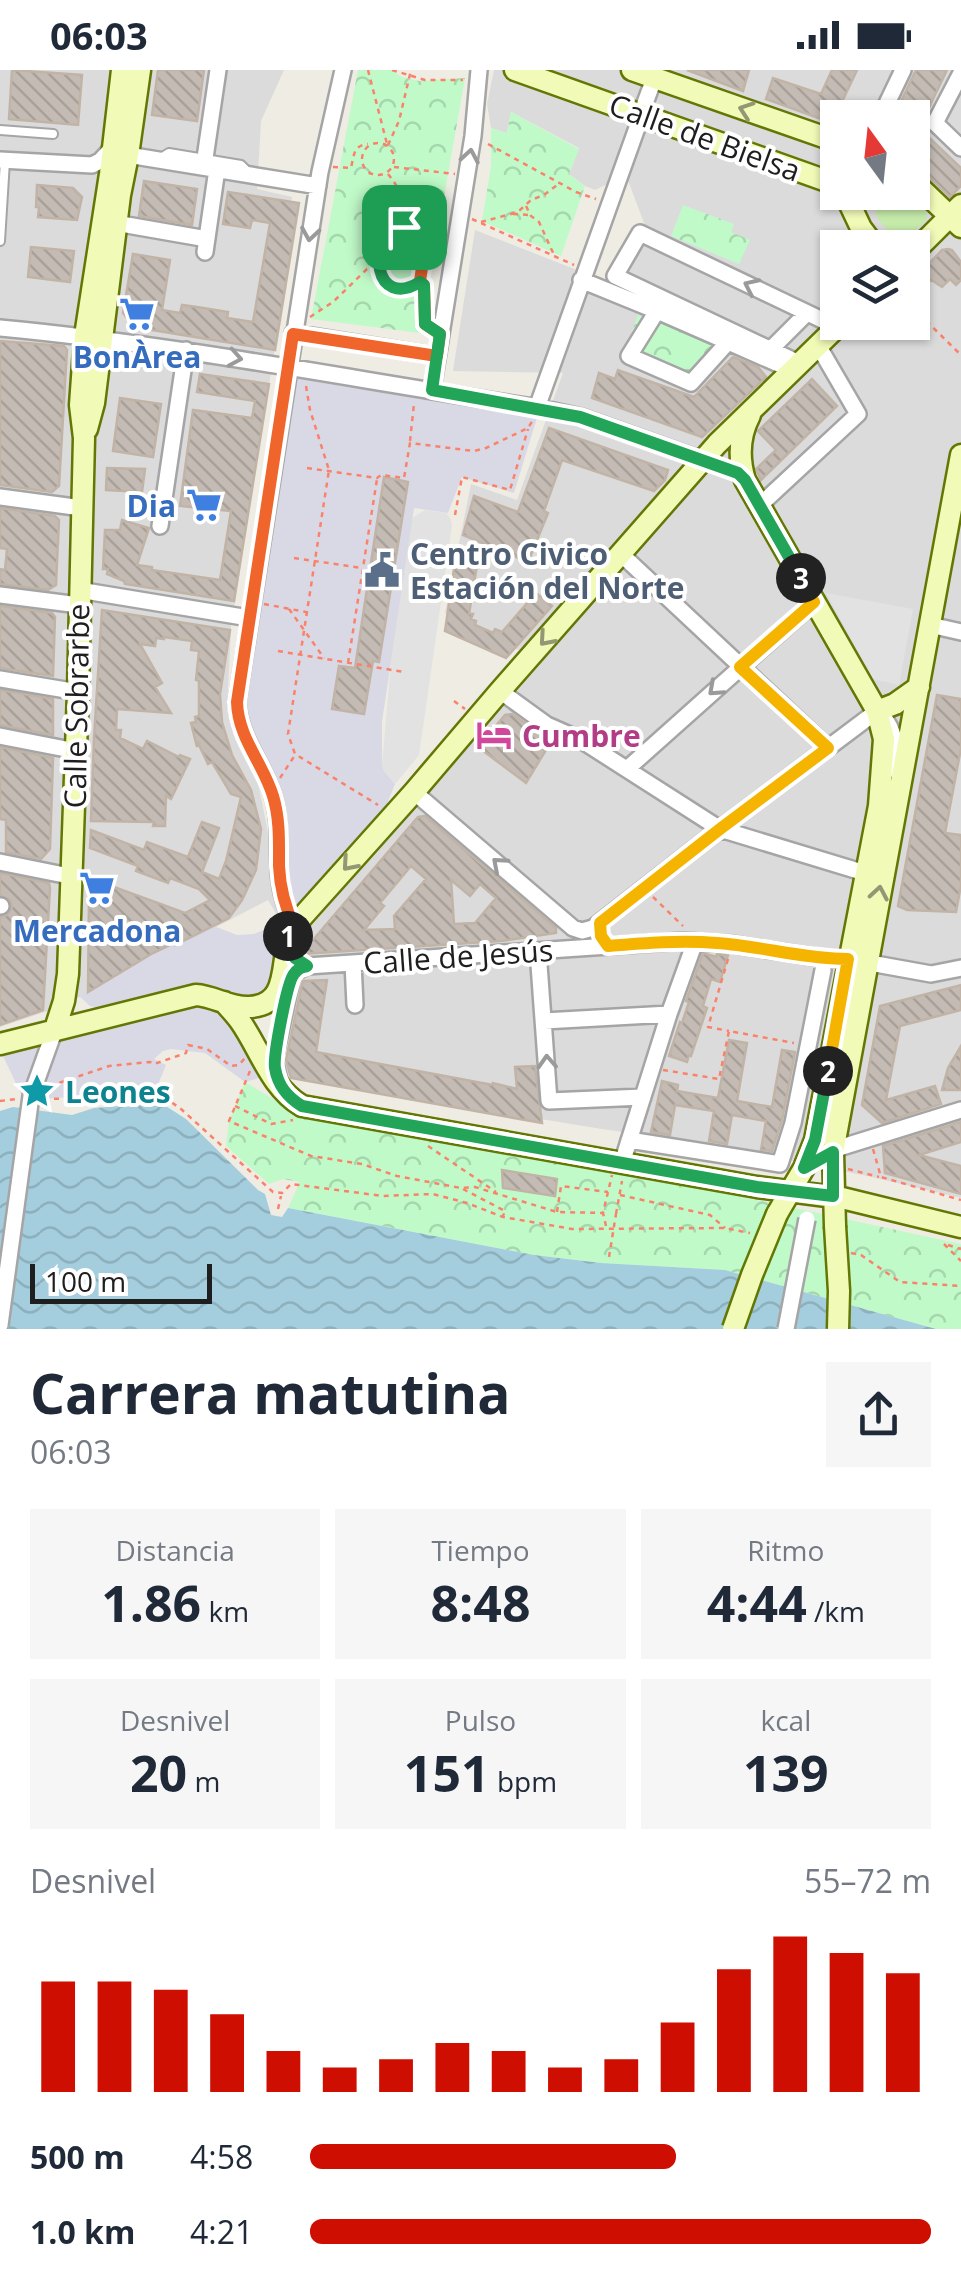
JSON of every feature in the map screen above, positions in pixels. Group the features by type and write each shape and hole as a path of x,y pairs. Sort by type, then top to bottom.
{"main road":[{"path":"93,337 120,195 122,70"},
{"path":"93,337 101,170 120,152 140,70"},
{"name":"Calle de Bielsa","path":"515,70 820,181"},
{"name":"Calle de Bielsa","path":"632,70 820,136"},
{"path":"930,194 957,216 930,239"},
{"name":"Calle Sobrarbe","path":"56,1029 68,974 84,438 94,403 93,337"},
{"path":"5,1041 196,994 246,1008 269,1000 282,984 290,935 702,460 751,413 792,365 826,340"},
{"path":"751,413 740,446 745,480 882,724 878,806 866,873 833,1152 838,1329"},
{"path":"733,1329 777,1214 804,1168 815,1140 900,779 961,455"},
{"path":"702,460 732,470 745,480"},
{"path":"877,712 919,687"},
{"path":"68,974 80,1002 106,1016"},
{"path":"222,1001 242,1023 282,1089 302,1106 619,1171 833,1196 961,1227"}],"street":[{"path":"127,225 206,245 218,70"},
{"path":"307,966 295,958 283,898 273,794 242,732 238,718 239,682 318,186 343,70"},
{"path":"889,100 903,70"},
{"path":"961,73 935,124 961,148"},
{"path":"424,389 437,356 467,175 475,75"},
{"path":"538,408 638,125"},
{"path":"120,152 211,164 318,186"},
{"path":"3,160 101,170 120,195"},
{"path":"792,365 772,348 615,276 640,233 820,317"},
{"path":"583,275 728,342 792,365"},
{"path":"657,311 629,356 690,383 728,342"},
{"path":"772,348 807,312"},
{"path":"0,328 186,350 580,417 702,460"},
{"path":"293,334 437,356"},
{"path":"760,506 858,414 819,347"},
{"path":"160,526 186,350"},
{"path":"0,496 82,508"},
{"path":"621,554 828,748"},
{"path":"0,596 79,597 249,618"},
{"path":"628,768 814,602"},
{"path":"930,625 961,632"},
{"path":"0,678 78,692"},
{"path":"500,691 547,725 628,768 637,778 720,829 866,873"},
{"path":"877,712 893,731 900,779"},
{"name":"Calle de Jesús","path":"573,928 586,930 600,923 646,891 720,829 877,712"},
{"path":"0,736 76,751"},
{"path":"414,792 573,928 567,948"},
{"path":"0,862 64,875"},
{"path":"600,923 601,936 608,946"},
{"path":"619,1171 693,938"},
{"name":"Calle de Jesús","path":"307,966 693,938 931,974 961,968"},
{"path":"538,951 549,1100 642,1097"},
{"path":"353,963 355,1005"},
{"path":"282,1089 275,1068 276,1048 291,980 307,966"},
{"path":"629,1140 780,1164 793,1122 823,970"},
{"path":"544,1021 669,1014"},
{"path":"0,1325 34,1098 56,1029"},
{"path":"804,1168 870,1138 961,1110"},
{"path":"786,1329 808,1211"}],"lane":[{"path":"0,130 53,134"},
{"path":"0,241 3,160"}],"path":[{"path":"368,70 387,146 394,157 387,173 376,175 364,167 364,152 372,144"},
{"path":"392,70 425,80 475,75"},
{"path":"387,146 399,121 411,70"},
{"path":"322,166 351,168 360,144 387,146"},
{"path":"486,144 576,192 610,204"},
{"path":"392,166 467,175"},
{"path":"387,173 409,212 409,226"},
{"path":"511,214 559,183"},
{"path":"525,204 539,222 555,256"},
{"path":"479,222 511,214 531,216"},
{"path":"466,216 555,256 583,275"},
{"path":"420,234 448,222"},
{"path":"409,226 420,234 424,251 420,282"},
{"path":"409,226 387,238 378,264 385,282 394,289 402,290 420,282"},
{"path":"309,318 333,302 366,269 378,264"},
{"path":"420,282 424,285 425,324 440,334"},
{"path":"930,325 961,356"},
{"path":"307,385 310,410 329,470 288,734 296,754 378,805"},
{"path":"306,468 404,478 424,389"},
{"path":"455,515 462,477 510,490 528,428 538,408"},
{"path":"410,442 474,451 528,428"},
{"path":"348,663 377,478"},
{"path":"294,558 362,568"},
{"path":"264,604 307,612"},
{"path":"289,609 325,659"},
{"path":"278,652 404,672"},
{"path":"454,702 466,710"},
{"path":"280,778 296,754"},
{"path":"646,891 693,938"},
{"path":"730,953 708,1027 809,1045"},
{"path":"652,1068 719,1079 729,1031"},
{"path":"34,1098 45,1088 109,1066 154,1064 172,1058 186,1053 188,1045 207,1049 231,1066 239,1065 246,1056"},
{"path":"251,1068 228,1121 311,1156 362,1164 397,1176 475,1188 558,1212 604,1212"},
{"path":"3,1100 164,1097 272,1192 282,1194"},
{"path":"235,1106 271,1124 295,1120"},
{"path":"870,1138 881,1177"},
{"path":"426,1145 502,1195"},
{"path":"851,1170 961,1200"},
{"path":"606,1228 608,1192 619,1171"},
{"path":"609,1257 620,1195 619,1171"},
{"path":"278,1209 282,1194 291,1184 383,1196 433,1194 502,1217 572,1229 725,1228 764,1236"},
{"path":"558,1212 562,1186 608,1192"},
{"path":"461,1188 504,1211 502,1217"},
{"path":"620,1195 710,1214 725,1228"},
{"path":"961,1248 944,1244 961,1261"},
{"path":"842,1252 861,1256 900,1282 961,1286"}],"shaded area":[{"path":"0,70 284,70 261,121 257,189 292,197 277,334 231,627 227,710 258,783 271,847 313,924 542,662 445,613 471,484 517,500 563,373 453,371 475,230 615,285 644,223 626,175 595,190 569,174 579,148 511,112 507,133 491,128 487,104 494,70 961,70 961,1198 708,1144 289,1078 284,1069 300,954 268,900 45,1012 0,1027"},
{"path":"288,367 540,408 514,493 462,477 448,513 414,508 382,722 382,765 395,784 372,830 307,903 285,904 280,880 287,829 277,787 237,710","holes":["384,478 408,483 378,662 357,657"]},
{"path":"425,510 446,513 452,525 419,755 395,784 382,765 391,662 412,518"},
{"path":"826,593 913,609 899,685 873,679"},
{"path":"211,925 237,935 254,934 274,926 278,929 280,944 271,987 260,997 104,1010 90,1006 79,996 154,953 209,929"},
{"path":"192,1005 216,1010 232,1022 263,1077 245,1082 205,1053 171,1049 154,1059 166,1065 155,1092 39,1099 22,1096 2,1054 66,1040"}],"green space":[{"path":"358,70 391,70 419,81 465,78 420,333 311,319"},
{"path":"511,112 579,149 569,174 585,186 561,256 482,221 491,166 491,128 507,133"},
{"path":"683,205 734,224 731,232 750,240 739,264 671,236"},
{"path":"875,210 926,210 927,219 916,230 887,230"},
{"path":"658,313 720,344 689,381 625,352 638,315 652,321"},
{"path":"245,1082 290,1109 398,1135 655,1178 961,1244 961,1329 936,1329 725,1270 534,1255 288,1208 300,1182 283,1179 269,1184 226,1146 229,1121"}],"water":[{"path":"161,1103 186,1119 265,1194 271,1215 282,1217 288,1208 534,1255 725,1270 936,1329 0,1329 0,1111 13,1107 72,1115 94,1108"}],"building":[{"path":"12,70 82,75 78,125 9,119"},
{"path":"158,70 204,70 197,121 152,115"},
{"path":"687,70 749,70 743,91"},
{"path":"832,70 857,70 843,100 820,100 820,119 766,99 773,78 821,94"},
{"path":"916,70 947,70 930,105 930,100 902,100"},
{"path":"930,138 961,168 961,186 950,197 930,178"},
{"path":"144,181 197,189 192,225 139,216"},
{"path":"37,185 73,188 82,197 77,220 38,217"},
{"path":"228,192 299,203 275,350 134,327 123,313 133,254 170,260 162,310 180,313 182,305 228,312 227,318 253,322 270,223 252,220 250,228 223,224"},
{"path":"31,247 74,251 70,282 28,277"},
{"path":"942,250 952,250 961,262 961,280 956,285 950,279 942,287 930,281 930,263"},
{"path":"0,341 64,346 67,350 59,486 52,492 0,485"},
{"path":"733,357 758,367 766,377 702,437 592,398 599,373 615,379 618,370 694,397"},
{"path":"200,374 269,384 234,601 125,584 103,569 105,530 120,530 122,520 149,528 137,565 220,580 231,511 180,506 193,410 252,418 255,401 197,392"},
{"path":"812,379 837,406 761,480 756,469 776,450 758,431"},
{"path":"120,398 161,404 153,457 113,451"},
{"path":"549,428 668,470 665,480 654,491 562,460 544,511 548,513 528,562 463,535 474,496 518,512"},
{"path":"107,468 145,469 142,492 106,490"},
{"name":"Centro Civico Estación del Norte","path":"384,477 408,482 379,662 373,661 364,714 332,709 339,666 355,668"},
{"path":"0,508 55,516 59,520 56,585 48,590 0,584 7,549 0,548"},
{"path":"455,562 477,565 469,614 473,614 475,625 493,633 495,629 502,632 536,593 552,606 506,658 445,631"},
{"path":"0,606 52,613 53,676 0,668"},
{"path":"102,610 230,630 220,694 222,722 232,755 251,790 261,829 256,870 229,918 153,953 88,992 87,877 185,913 210,900 199,889 136,871 138,866 90,848 91,830 144,850 147,842 188,857 202,822 219,828 202,872 219,879 241,797 231,794 212,762 208,764 198,743 197,747 191,723 199,716 199,651 191,650 192,641 156,638 155,646 140,644 162,683 155,687 171,713 117,709 116,730 121,730 120,738 143,749 147,741 190,759 171,799 166,796 165,826 153,826 154,822 91,821"},
{"path":"0,690 53,699 53,735 0,725"},
{"path":"937,695 961,699 961,748 945,833 961,835 961,885 956,912 907,910 898,906"},
{"path":"512,714 552,740 526,783 478,747 505,715"},
{"path":"0,747 53,758 50,849 41,859 6,852 6,820 0,819"},
{"path":"425,816 556,928 556,933 501,941 301,954 418,817","holes":["411,866 426,879 394,916 395,929 364,930 384,906 380,903","451,880 470,896 480,884 496,898 475,923 454,924"]},
{"path":"0,873 49,883 50,888 43,1010 0,1025 0,917 12,907 10,900 0,895"},
{"path":"703,953 728,955 720,982 711,979 703,1006 707,1008 687,1062 669,1056"},
{"path":"327,980 316,1052 517,1089 515,1067 535,1066 542,1123 291,1078 286,1060 303,981"},
{"path":"961,985 961,1010 900,1026 886,1100 935,1086 941,1104 882,1123 862,1105 880,1006"},
{"path":"729,1040 747,1043 737,1101 772,1107 782,1050 795,1052 772,1151 761,1150 766,1121 732,1115 727,1144 709,1141 714,1111 675,1105 670,1135 651,1132 662,1081 678,1085 677,1091 718,1098"},
{"path":"961,1046 961,1090 942,1090 948,1068"},
{"path":"961,1122 961,1142 919,1155 961,1166 961,1194 885,1173 883,1146"},
{"path":"502,1170 557,1179 555,1196 503,1188"}],"place":[{"name":"BonÀrea","path":"137,314"},
{"name":"Dia","path":"204,505"},
{"name":"Centro Civico Estación del Norte","path":"382,570"},
{"name":"Cumbre","path":"494,735"},
{"name":"Mercadona","path":"97,888"},
{"name":"Leones","path":"37,1091"}],"route":[{"path":"404,227 387,238 378,264 385,282 394,289 412,288 420,282 424,285 425,324 440,334 432,390 580,417 738,473 814,602 740,667 828,748 600,923 600,931 608,946 715,942 848,959 815,1140 804,1168 833,1152 833,1196 757,1187 302,1106 282,1089 275,1068 276,1048 291,980 307,966 295,958 286,944 294,926 280,880 276,807 266,776 242,732 237,710 239,682 293,334 437,356 440,334 425,324 424,285 420,282 423,242 416,229 404,227"}]}
